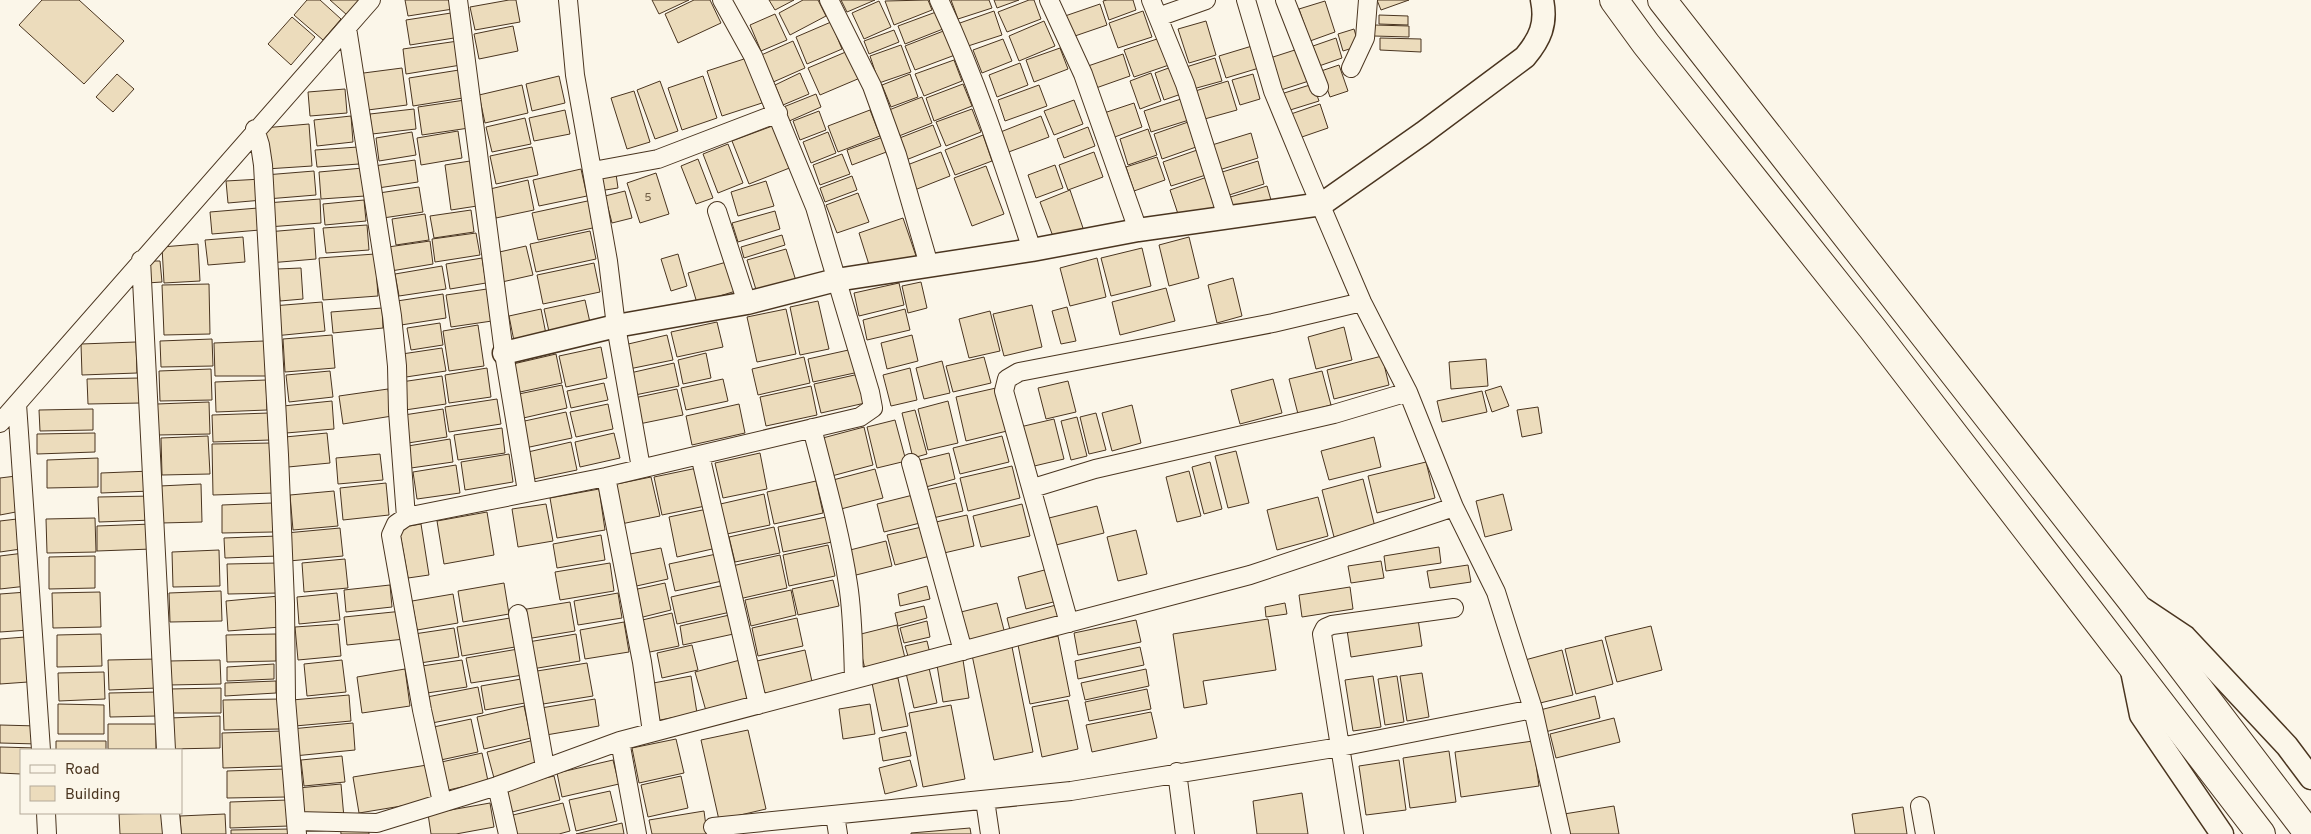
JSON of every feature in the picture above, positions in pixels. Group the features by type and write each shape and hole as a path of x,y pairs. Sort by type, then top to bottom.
{"highway":[{"path":"1614,0 1646,44 1803,242 2262,834"},
{"path":"1662,0 2132,601 2309,834"}],"street":[{"path":"0,423 370,0"},
{"path":"458,0 504,353 528,491"},
{"path":"568,0 575,75 593,171 616,326 641,468"},
{"path":"442,802 422,710 391,535 396,524 406,517 528,491 606,477 860,417 873,408 870,392 815,208 778,113 753,56 722,0"},
{"path":"829,0 872,86 897,155 929,266"},
{"path":"939,0 958,40 995,136 1032,250"},
{"path":"1049,0 1083,74 1138,230"},
{"path":"1151,0 1185,84 1227,217"},
{"path":"1158,17 1206,0"},
{"path":"1246,0 1273,92 1362,302 1408,392 1454,507 1496,592 1534,709 1561,834"},
{"path":"1285,0 1319,87"},
{"path":"1351,68 1365,38 1368,0"},
{"path":"504,353 616,326 747,303 836,280 1032,250 1138,230 1322,204 1423,133 1525,57 1536,44 1543,30 1544,13 1542,0"},
{"path":"347,28 392,316 397,366 406,517"},
{"path":"593,171 658,159 778,113"},
{"path":"255,130 260,145 263,166 279,455 285,603 286,699 297,828 378,828 442,802 497,786 620,741 1250,574 1454,507"},
{"path":"717,211 747,303"},
{"path":"141,260 166,749"},
{"path":"1069,623 1033,488 1004,391 1007,379 1019,372 1273,323 1362,302"},
{"path":"1033,488 1096,469 1334,414 1408,392"},
{"path":"17,404 41,749"},
{"path":"812,428 830,497 848,584 853,636 854,679"},
{"path":"700,455 758,705"},
{"path":"911,463 963,651"},
{"path":"606,477 642,662 652,732"},
{"path":"2132,601 2185,638 2287,746 2311,778"},
{"path":"1354,834 1322,634 1325,628 1332,625 1454,608"},
{"path":"518,614 545,767"},
{"path":"2130,662 2141,715 2222,834"},
{"path":"713,826 835,816 1071,792 1177,772 1340,747 1534,709"},
{"path":"620,741 637,834"},
{"path":"1177,772 1185,834"},
{"path":"497,786 508,834"},
{"path":"985,800 990,834"},
{"path":"1920,806 1925,834"},
{"path":"46,814 47,834"},
{"path":"170,814 172,834"},
{"path":"835,816 838,834"}],"building":[{"path":"42,0 79,0 124,41 84,84 19,25"},
{"path":"307,0 320,0 341,19 323,40 294,15"},
{"path":"330,0 361,0 347,15"},
{"path":"405,0 452,0 453,9 408,16"},
{"path":"516,0 520,22 475,30 470,7"},
{"path":"652,0 689,0 659,14"},
{"path":"694,0 710,0 721,23 678,43 665,14"},
{"path":"769,0 794,0 775,10"},
{"path":"803,0 818,0 826,16 790,35 779,13"},
{"path":"841,0 875,0 847,12"},
{"path":"928,0 932,10 894,25 885,1"},
{"path":"951,0 989,0 992,8 958,19"},
{"path":"994,0 1019,0 997,8"},
{"path":"1029,0 1034,0 1041,19 1007,32 998,12"},
{"path":"1133,0 1136,10 1109,20 1103,1"},
{"path":"1377,0 1409,0 1381,10"},
{"path":"879,1 891,27 864,39 852,13"},
{"path":"1325,1 1335,32 1310,41 1299,9"},
{"path":"1100,4 1107,25 1072,37 1065,16"},
{"path":"994,11 1002,35 965,47 957,24"},
{"path":"1143,11 1152,37 1118,48 1109,23"},
{"path":"936,12 943,29 905,44 898,26"},
{"path":"451,13 454,38 410,45 406,20"},
{"path":"775,14 787,40 761,51 750,25"},
{"path":"1379,15 1408,16 1408,25 1379,24"},
{"path":"292,17 315,37 291,65 268,44"},
{"path":"1044,21 1055,46 1019,61 1009,36"},
{"path":"1206,21 1216,55 1189,63 1178,29"},
{"path":"831,22 842,49 807,64 796,37"},
{"path":"1375,25 1409,26 1409,37 1374,36"},
{"path":"513,26 518,51 479,59 474,34"},
{"path":"1354,29 1359,46 1343,51 1338,34"},
{"path":"894,30 899,42 869,54 864,41"},
{"path":"946,30 955,55 915,70 905,46"},
{"path":"1160,38 1169,65 1134,77 1124,50"},
{"path":"1336,38 1342,58 1319,66 1313,46"},
{"path":"1380,38 1421,39 1421,52 1380,50"},
{"path":"1003,39 1012,61 982,73 973,50"},
{"path":"458,41 461,65 406,74 403,49"},
{"path":"793,41 805,68 771,83 759,56"},
{"path":"901,45 911,72 879,83 870,56"},
{"path":"1252,46 1259,68 1226,78 1219,56"},
{"path":"1060,48 1068,69 1034,82 1026,60"},
{"path":"1301,48 1312,80 1281,90 1270,58"},
{"path":"848,51 860,78 820,95 808,68"},
{"path":"1123,54 1130,76 1096,88 1088,66"},
{"path":"747,58 762,103 722,116 707,71"},
{"path":"1215,58 1222,81 1193,89 1186,67"},
{"path":"954,60 962,81 924,96 915,74"},
{"path":"1020,63 1028,85 997,97 989,75"},
{"path":"1339,65 1348,91 1330,97 1321,71"},
{"path":"1174,66 1184,93 1164,100 1155,73"},
{"path":"402,68 407,105 360,111 356,74"},
{"path":"459,70 463,98 413,106 409,78"},
{"path":"800,73 809,94 783,105 775,85"},
{"path":"1151,73 1161,101 1140,109 1130,81"},
{"path":"117,74 134,89 113,112 96,97"},
{"path":"910,74 918,97 891,107 882,85"},
{"path":"1253,74 1260,99 1240,105 1232,80"},
{"path":"559,76 565,103 532,111 526,84"},
{"path":"703,76 717,118 682,130 668,88"},
{"path":"660,81 678,131 655,139 637,90"},
{"path":"1228,81 1237,110 1201,120 1192,92"},
{"path":"963,84 972,106 934,121 926,98"},
{"path":"1313,84 1319,101 1287,111 1281,94"},
{"path":"522,85 528,113 485,123 479,95"},
{"path":"1039,85 1047,106 1005,121 998,100"},
{"path":"345,89 347,113 310,116 308,92"},
{"path":"634,91 650,142 627,149 611,98"},
{"path":"816,94 821,107 787,122 781,108"},
{"path":"922,97 932,123 899,136 889,110"},
{"path":"1181,99 1189,120 1151,132 1144,111"},
{"path":"465,100 469,128 422,135 418,107"},
{"path":"1074,100 1083,124 1054,135 1044,111"},
{"path":"1134,103 1142,127 1112,138 1104,113"},
{"path":"1320,104 1328,128 1296,139 1288,115"},
{"path":"414,109 416,129 372,134 370,114"},
{"path":"972,109 981,132 946,146 936,122"},
{"path":"565,110 570,134 534,141 529,118"},
{"path":"870,110 880,136 838,152 828,126"},
{"path":"819,111 826,130 800,140 793,121"},
{"path":"351,116 353,142 317,146 314,120"},
{"path":"1041,116 1049,137 1006,153 998,133"},
{"path":"525,118 531,144 492,152 486,127"},
{"path":"1191,121 1199,146 1162,159 1154,134"},
{"path":"309,124 312,166 266,169 263,128"},
{"path":"775,125 792,167 749,184 732,141"},
{"path":"933,125 941,146 906,160 897,139"},
{"path":"1088,127 1095,146 1064,158 1057,139"},
{"path":"1148,129 1157,155 1128,165 1120,139"},
{"path":"458,131 462,158 421,165 417,138"},
{"path":"412,132 416,155 379,161 376,138"},
{"path":"828,132 836,153 811,163 803,142"},
{"path":"1251,133 1258,158 1219,170 1212,145"},
{"path":"983,135 992,161 955,175 945,150"},
{"path":"883,137 889,151 852,165 847,150"},
{"path":"728,144 743,183 718,193 703,154"},
{"path":"358,147 359,164 317,167 315,150"},
{"path":"532,147 538,175 496,184 490,156"},
{"path":"1200,149 1209,174 1171,186 1163,162"},
{"path":"941,152 950,176 912,191 902,167"},
{"path":"1094,152 1103,177 1068,190 1059,165"},
{"path":"842,154 850,174 820,185 813,165"},
{"path":"1157,157 1165,180 1134,191 1126,167"},
{"path":"698,159 713,198 696,204 681,166"},
{"path":"415,160 418,182 378,188 374,166"},
{"path":"614,160 618,188 599,191 595,163"},
{"path":"470,161 477,206 451,210 445,165"},
{"path":"1258,161 1264,184 1226,196 1219,173"},
{"path":"1055,165 1063,188 1036,198 1028,175"},
{"path":"986,166 1004,214 972,226 954,178"},
{"path":"363,168 365,196 321,199 319,172"},
{"path":"581,169 587,196 539,206 533,180"},
{"path":"314,171 316,195 267,199 265,175"},
{"path":"656,173 669,214 640,223 627,183"},
{"path":"852,176 857,190 825,202 820,188"},
{"path":"1210,176 1221,207 1180,220 1170,190"},
{"path":"262,179 263,200 228,203 226,181"},
{"path":"528,180 534,210 496,218 490,189"},
{"path":"766,181 774,206 738,216 731,192"},
{"path":"1267,186 1271,200 1231,212 1227,198"},
{"path":"419,187 423,212 383,218 379,193"},
{"path":"1070,190 1083,228 1054,239 1040,202"},
{"path":"625,191 632,218 612,223 605,196"},
{"path":"858,193 869,222 837,233 826,205"},
{"path":"320,199 321,223 268,227 266,203"},
{"path":"364,200 366,221 325,225 323,204"},
{"path":"592,200 597,227 538,240 532,213"},
{"path":"258,208 260,230 212,234 210,212"},
{"path":"471,210 474,232 434,238 430,216"},
{"path":"775,211 780,229 738,242 732,223"},
{"path":"425,214 429,240 396,245 392,219"},
{"path":"903,218 916,256 871,271 859,233"},
{"path":"367,225 369,250 326,253 323,228"},
{"path":"314,228 316,259 269,263 267,232"},
{"path":"590,231 596,259 536,272 530,244"},
{"path":"476,233 480,255 435,262 432,239"},
{"path":"782,235 785,245 744,258 741,247"},
{"path":"243,237 245,262 208,265 205,240"},
{"path":"1189,237 1199,278 1169,286 1159,245"},
{"path":"430,241 433,264 391,271 388,247"},
{"path":"198,244 200,281 164,283 162,247"},
{"path":"526,246 533,275 502,282 495,253"},
{"path":"1142,248 1151,286 1111,296 1101,258"},
{"path":"786,249 796,281 757,293 747,260"},
{"path":"375,254 378,296 323,300 319,258"},
{"path":"678,254 687,286 671,291 661,259"},
{"path":"482,258 486,283 450,289 446,264"},
{"path":"1097,258 1106,297 1070,306 1060,268"},
{"path":"146,261 160,261 162,282 147,283"},
{"path":"730,261 739,290 697,303 688,273"},
{"path":"594,263 600,292 543,304 537,275"},
{"path":"442,266 446,289 399,296 395,274"},
{"path":"301,268 303,299 280,301 277,269"},
{"path":"1233,278 1242,316 1217,323 1208,285"},
{"path":"921,282 927,308 908,313 902,286"},
{"path":"899,283 904,305 859,316 854,293"},
{"path":"209,284 210,334 164,335 162,285"},
{"path":"1166,288 1175,321 1120,335 1112,302"},
{"path":"487,289 492,321 451,327 446,295"},
{"path":"443,294 446,318 401,325 397,301"},
{"path":"585,300 591,327 550,336 544,309"},
{"path":"818,301 829,349 800,355 790,307"},
{"path":"322,302 325,331 274,336 272,306"},
{"path":"1032,305 1042,347 1004,356 993,314"},
{"path":"1067,307 1076,341 1061,344 1052,311"},
{"path":"382,308 383,328 333,333 331,312"},
{"path":"541,309 547,339 515,346 509,316"},
{"path":"786,309 796,354 757,362 747,317"},
{"path":"905,309 910,330 867,340 863,320"},
{"path":"990,311 1000,351 969,358 959,319"},
{"path":"717,322 723,347 677,357 671,332"},
{"path":"440,323 443,345 411,350 407,328"},
{"path":"478,325 484,366 449,371 443,331"},
{"path":"1344,327 1352,360 1316,369 1308,337"},
{"path":"332,335 335,368 285,372 283,339"},
{"path":"667,335 673,360 629,369 624,345"},
{"path":"912,335 918,361 887,369 881,343"},
{"path":"212,339 213,366 161,367 160,341"},
{"path":"264,341 266,376 215,376 214,343"},
{"path":"136,342 137,373 82,375 81,344"},
{"path":"601,347 607,378 566,387 559,356"},
{"path":"442,348 446,371 406,377 402,354"},
{"path":"853,349 859,372 813,382 808,359"},
{"path":"706,353 711,378 683,384 678,360"},
{"path":"556,354 562,383 520,392 513,364"},
{"path":"1382,356 1389,385 1334,399 1327,370"},
{"path":"804,357 810,383 758,395 752,369"},
{"path":"984,357 991,383 953,392 946,366"},
{"path":"1486,359 1488,386 1451,389 1449,362"},
{"path":"942,361 950,393 924,399 916,368"},
{"path":"674,363 679,386 635,395 630,373"},
{"path":"487,368 491,397 449,403 445,375"},
{"path":"910,368 917,400 891,406 883,375"},
{"path":"211,369 212,400 160,401 159,371"},
{"path":"330,371 333,397 289,402 286,375"},
{"path":"1322,371 1331,405 1298,414 1289,379"},
{"path":"859,374 865,403 821,413 814,384"},
{"path":"442,376 446,404 405,410 401,382"},
{"path":"140,378 141,403 88,404 87,379"},
{"path":"723,379 728,401 686,410 681,388"},
{"path":"1273,379 1282,413 1240,424 1231,390"},
{"path":"266,380 267,410 216,412 215,382"},
{"path":"1068,381 1076,412 1046,419 1038,388"},
{"path":"604,383 608,400 571,408 567,391"},
{"path":"562,385 567,408 519,419 514,395"},
{"path":"811,386 817,415 766,426 760,397"},
{"path":"1501,386 1509,406 1492,412 1485,391"},
{"path":"996,388 1007,431 966,441 956,397"},
{"path":"388,389 392,416 343,424 339,396"},
{"path":"677,389 683,415 639,424 634,398"},
{"path":"1482,391 1487,412 1442,422 1437,401"},
{"path":"497,399 501,424 449,432 445,407"},
{"path":"332,401 334,429 286,433 283,406"},
{"path":"948,401 958,443 928,450 918,409"},
{"path":"209,402 210,434 158,435 157,404"},
{"path":"608,404 613,429 576,437 570,412"},
{"path":"739,404 745,433 692,445 686,416"},
{"path":"1132,405 1141,443 1112,451 1102,413"},
{"path":"1538,407 1542,433 1522,437 1517,410"},
{"path":"93,409 93,430 40,431 39,410"},
{"path":"443,409 447,437 408,443 404,415"},
{"path":"915,410 927,454 913,458 902,413"},
{"path":"566,412 572,438 525,448 520,422"},
{"path":"269,413 270,440 213,442 212,415"},
{"path":"1096,413 1106,450 1089,454 1080,417"},
{"path":"1077,417 1087,456 1071,460 1061,421"},
{"path":"1054,419 1064,459 1030,467 1020,427"},
{"path":"895,420 906,461 877,468 867,427"},
{"path":"864,427 873,465 828,477 819,439"},
{"path":"502,428 505,453 458,460 454,435"},
{"path":"95,433 95,452 37,454 37,434"},
{"path":"327,433 330,463 288,467 285,437"},
{"path":"614,433 620,458 580,467 575,442"},
{"path":"208,436 210,474 162,475 161,438"},
{"path":"1002,436 1009,462 960,474 953,448"},
{"path":"1374,437 1381,467 1329,480 1321,451"},
{"path":"450,439 453,462 411,468 408,446"},
{"path":"571,442 577,470 534,479 528,452"},
{"path":"272,443 274,493 213,495 212,444"},
{"path":"1236,451 1249,503 1228,508 1215,456"},
{"path":"760,453 767,489 723,498 715,463"},
{"path":"949,453 955,479 926,487 920,460"},
{"path":"380,454 383,480 338,484 336,458"},
{"path":"509,454 513,482 465,490 461,462"},
{"path":"98,458 98,487 47,488 47,460"},
{"path":"1210,462 1222,509 1204,514 1192,467"},
{"path":"1426,462 1435,498 1377,513 1368,476"},
{"path":"456,465 460,493 417,499 413,472"},
{"path":"1012,466 1020,498 968,511 960,478"},
{"path":"702,467 710,505 662,515 654,477"},
{"path":"875,469 883,498 841,509 833,480"},
{"path":"151,471 151,491 101,493 101,473"},
{"path":"1189,471 1201,516 1177,522 1166,477"},
{"path":"16,476 21,511 0,515 0,478"},
{"path":"651,477 660,516 621,524 612,485"},
{"path":"1363,479 1375,527 1334,537 1322,490"},
{"path":"816,481 823,513 774,524 767,492"},
{"path":"386,483 389,515 343,520 340,488"},
{"path":"956,483 963,511 933,518 926,490"},
{"path":"201,484 202,522 161,523 160,486"},
{"path":"599,489 605,530 557,538 550,498"},
{"path":"334,491 338,526 293,530 290,495"},
{"path":"764,494 770,525 722,535 716,505"},
{"path":"917,494 924,522 884,532 877,504"},
{"path":"1503,494 1512,530 1485,537 1476,501"},
{"path":"153,496 153,520 99,522 98,497"},
{"path":"1318,497 1328,536 1277,550 1267,510"},
{"path":"272,503 273,532 222,533 222,505"},
{"path":"546,504 553,541 518,547 512,509"},
{"path":"1022,504 1030,536 981,547 973,516"},
{"path":"1097,506 1104,533 1056,545 1049,518"},
{"path":"712,508 721,547 677,557 669,517"},
{"path":"487,512 494,555 444,564 437,521"},
{"path":"967,515 974,546 944,553 936,522"},
{"path":"826,517 832,542 783,552 778,527"},
{"path":"95,518 96,552 47,553 46,519"},
{"path":"17,519 21,549 0,552 0,521"},
{"path":"152,524 152,549 97,551 97,526"},
{"path":"421,524 429,575 408,578 399,528"},
{"path":"926,526 934,555 895,565 887,535"},
{"path":"774,527 780,553 735,562 729,537"},
{"path":"340,528 343,556 289,561 286,533"},
{"path":"1136,530 1147,574 1118,581 1107,537"},
{"path":"601,535 605,560 557,568 553,544"},
{"path":"278,536 278,556 225,558 224,538"},
{"path":"886,541 892,566 852,576 846,551"},
{"path":"828,545 835,576 789,586 783,555"},
{"path":"1439,547 1441,563 1386,571 1384,556"},
{"path":"661,548 668,579 632,587 625,555"},
{"path":"219,550 220,586 173,587 172,552"},
{"path":"24,553 27,586 0,589 0,556"},
{"path":"721,553 727,580 675,591 669,564"},
{"path":"780,555 787,588 739,599 732,566"},
{"path":"95,556 95,588 49,589 49,557"},
{"path":"345,559 348,588 304,592 302,563"},
{"path":"1381,561 1384,578 1351,583 1348,566"},
{"path":"278,563 279,593 228,594 227,564"},
{"path":"610,563 614,591 560,600 555,572"},
{"path":"1468,565 1471,582 1430,588 1427,571"},
{"path":"1052,568 1061,600 1026,609 1018,577"},
{"path":"833,580 839,606 798,615 792,589"},
{"path":"504,583 509,614 463,622 458,591"},
{"path":"665,583 671,610 639,618 633,590"},
{"path":"729,584 735,611 677,624 671,597"},
{"path":"390,585 392,607 346,612 344,590"},
{"path":"927,586 930,599 900,606 898,594"},
{"path":"1350,587 1353,609 1302,617 1299,595"},
{"path":"791,590 796,615 751,626 745,600"},
{"path":"221,591 222,621 170,622 169,593"},
{"path":"27,592 29,630 0,632 0,594"},
{"path":"100,592 101,627 53,628 52,593"},
{"path":"337,593 340,620 299,624 297,597"},
{"path":"618,593 622,618 578,625 574,601"},
{"path":"453,594 458,623 417,630 412,601"},
{"path":"279,596 281,627 228,631 226,601"},
{"path":"570,602 575,631 526,639 521,610"},
{"path":"997,603 1005,634 968,643 961,612"},
{"path":"1285,603 1287,614 1266,617 1265,607"},
{"path":"1056,605 1060,622 1011,634 1007,618"},
{"path":"924,606 927,618 898,626 895,613"},
{"path":"403,611 405,639 347,645 344,617"},
{"path":"672,613 679,646 645,653 638,621"},
{"path":"734,614 738,633 683,645 680,626"},
{"path":"510,618 515,647 462,656 457,627"},
{"path":"797,618 803,646 758,656 752,628"},
{"path":"1268,619 1276,670 1203,681 1207,704 1184,708 1173,634"},
{"path":"1418,619 1422,646 1351,657 1347,630"},
{"path":"1136,620 1141,642 1078,655 1074,633"},
{"path":"927,621 930,637 904,643 900,628"},
{"path":"624,622 629,652 585,659 580,630"},
{"path":"338,624 341,656 298,660 295,627"},
{"path":"897,625 905,658 865,669 857,635"},
{"path":"1651,626 1662,670 1617,682 1605,637"},
{"path":"454,628 459,657 420,663 414,634"},
{"path":"101,634 102,666 57,667 57,635"},
{"path":"276,634 276,661 227,662 226,635"},
{"path":"576,634 580,661 532,669 528,642"},
{"path":"1058,636 1070,696 1030,704 1018,645"},
{"path":"25,637 28,682 0,684 0,639"},
{"path":"1602,640 1613,684 1576,694 1565,649"},
{"path":"927,641 931,658 910,663 905,646"},
{"path":"692,645 698,670 662,678 657,653"},
{"path":"1012,647 1033,752 994,760 972,655"},
{"path":"1140,647 1144,665 1078,679 1075,661"},
{"path":"518,649 523,675 471,683 466,658"},
{"path":"805,650 813,686 765,696 757,661"},
{"path":"1562,650 1573,695 1536,704 1525,660"},
{"path":"157,659 157,688 109,690 108,660"},
{"path":"220,660 221,684 169,685 169,661"},
{"path":"342,660 346,692 307,696 304,664"},
{"path":"462,660 467,687 427,693 422,666"},
{"path":"740,660 750,698 706,711 695,672"},
{"path":"963,660 969,698 943,702 937,665"},
{"path":"587,663 593,696 543,704 537,671"},
{"path":"274,664 274,679 227,681 227,667"},
{"path":"929,668 937,703 914,708 906,673"},
{"path":"405,669 410,706 362,713 357,677"},
{"path":"1146,669 1149,686 1085,700 1081,683"},
{"path":"104,672 105,699 59,701 58,673"},
{"path":"1422,673 1429,717 1407,721 1400,676"},
{"path":"691,676 697,713 655,721 648,684"},
{"path":"1373,676 1381,727 1353,731 1345,680"},
{"path":"1397,676 1404,722 1385,725 1378,679"},
{"path":"898,678 908,726 882,731 872,683"},
{"path":"521,679 525,703 485,710 481,686"},
{"path":"276,681 276,693 225,696 225,683"},
{"path":"478,687 483,713 432,723 427,697"},
{"path":"221,688 221,713 169,713 169,689"},
{"path":"1147,689 1151,709 1089,721 1085,702"},
{"path":"157,692 157,716 110,717 109,693"},
{"path":"349,695 351,721 295,726 292,700"},
{"path":"1595,696 1600,718 1545,732 1540,710"},
{"path":"280,699 280,729 224,730 223,700"},
{"path":"595,699 599,726 546,735 541,708"},
{"path":"1068,700 1078,749 1042,757 1032,707"},
{"path":"58,704 104,705 104,734 58,734"},
{"path":"870,704 875,734 843,739 839,709"},
{"path":"951,705 965,779 923,787 909,713"},
{"path":"524,706 531,738 484,749 477,717"},
{"path":"1151,712 1157,738 1092,752 1086,725"},
{"path":"220,716 220,748 170,749 170,718"},
{"path":"1614,718 1620,742 1556,758 1550,734"},
{"path":"471,719 478,752 436,761 429,728"},
{"path":"353,723 355,750 294,756 291,729"},
{"path":"108,724 156,724 156,749 108,749"},
{"path":"0,725 38,726 38,744 0,743"},
{"path":"748,730 766,809 719,820 701,740"},
{"path":"283,731 284,766 223,768 222,733"},
{"path":"906,732 911,756 883,761 879,738"},
{"path":"676,739 684,773 639,783 632,748"},
{"path":"534,740 540,766 494,778 487,752"},
{"path":"56,741 106,741 106,749 56,749"},
{"path":"1533,741 1539,786 1461,797 1455,752"},
{"path":"0,747 37,748 20,749 20,774 0,773"},
{"path":"1449,751 1456,802 1410,808 1403,758"},
{"path":"482,753 488,781 444,791 437,763"},
{"path":"342,756 345,782 304,786 301,760"},
{"path":"613,760 619,784 562,797 557,773"},
{"path":"910,760 917,786 885,794 879,768"},
{"path":"1399,760 1406,810 1366,815 1359,766"},
{"path":"427,765 432,801 359,813 353,777"},
{"path":"285,769 286,797 227,798 227,771"},
{"path":"554,776 560,800 508,813 502,788"},
{"path":"681,776 688,808 648,817 641,785"},
{"path":"341,784 344,818 301,822 298,788"},
{"path":"610,791 617,821 576,831 569,800"},
{"path":"1302,793 1308,834 1257,834 1253,801"},
{"path":"288,800 289,826 230,828 230,802"},
{"path":"490,803 494,827 456,834 431,834 428,814"},
{"path":"563,803 570,831 559,834 517,834 513,815"},
{"path":"1614,806 1619,834 1567,834 1564,814"},
{"path":"1903,807 1907,834 1855,834 1852,814"},
{"path":"704,811 707,834 652,834 649,820"},
{"path":"119,814 170,814 171,834 120,834"},
{"path":"225,814 226,834 181,834 180,816"},
{"path":"368,818 369,834 341,834 340,821"},
{"path":"622,823 624,834 576,834"},
{"path":"970,828 971,834 911,834 911,833"},
{"path":"290,829 290,834 231,834 231,830"}]}
